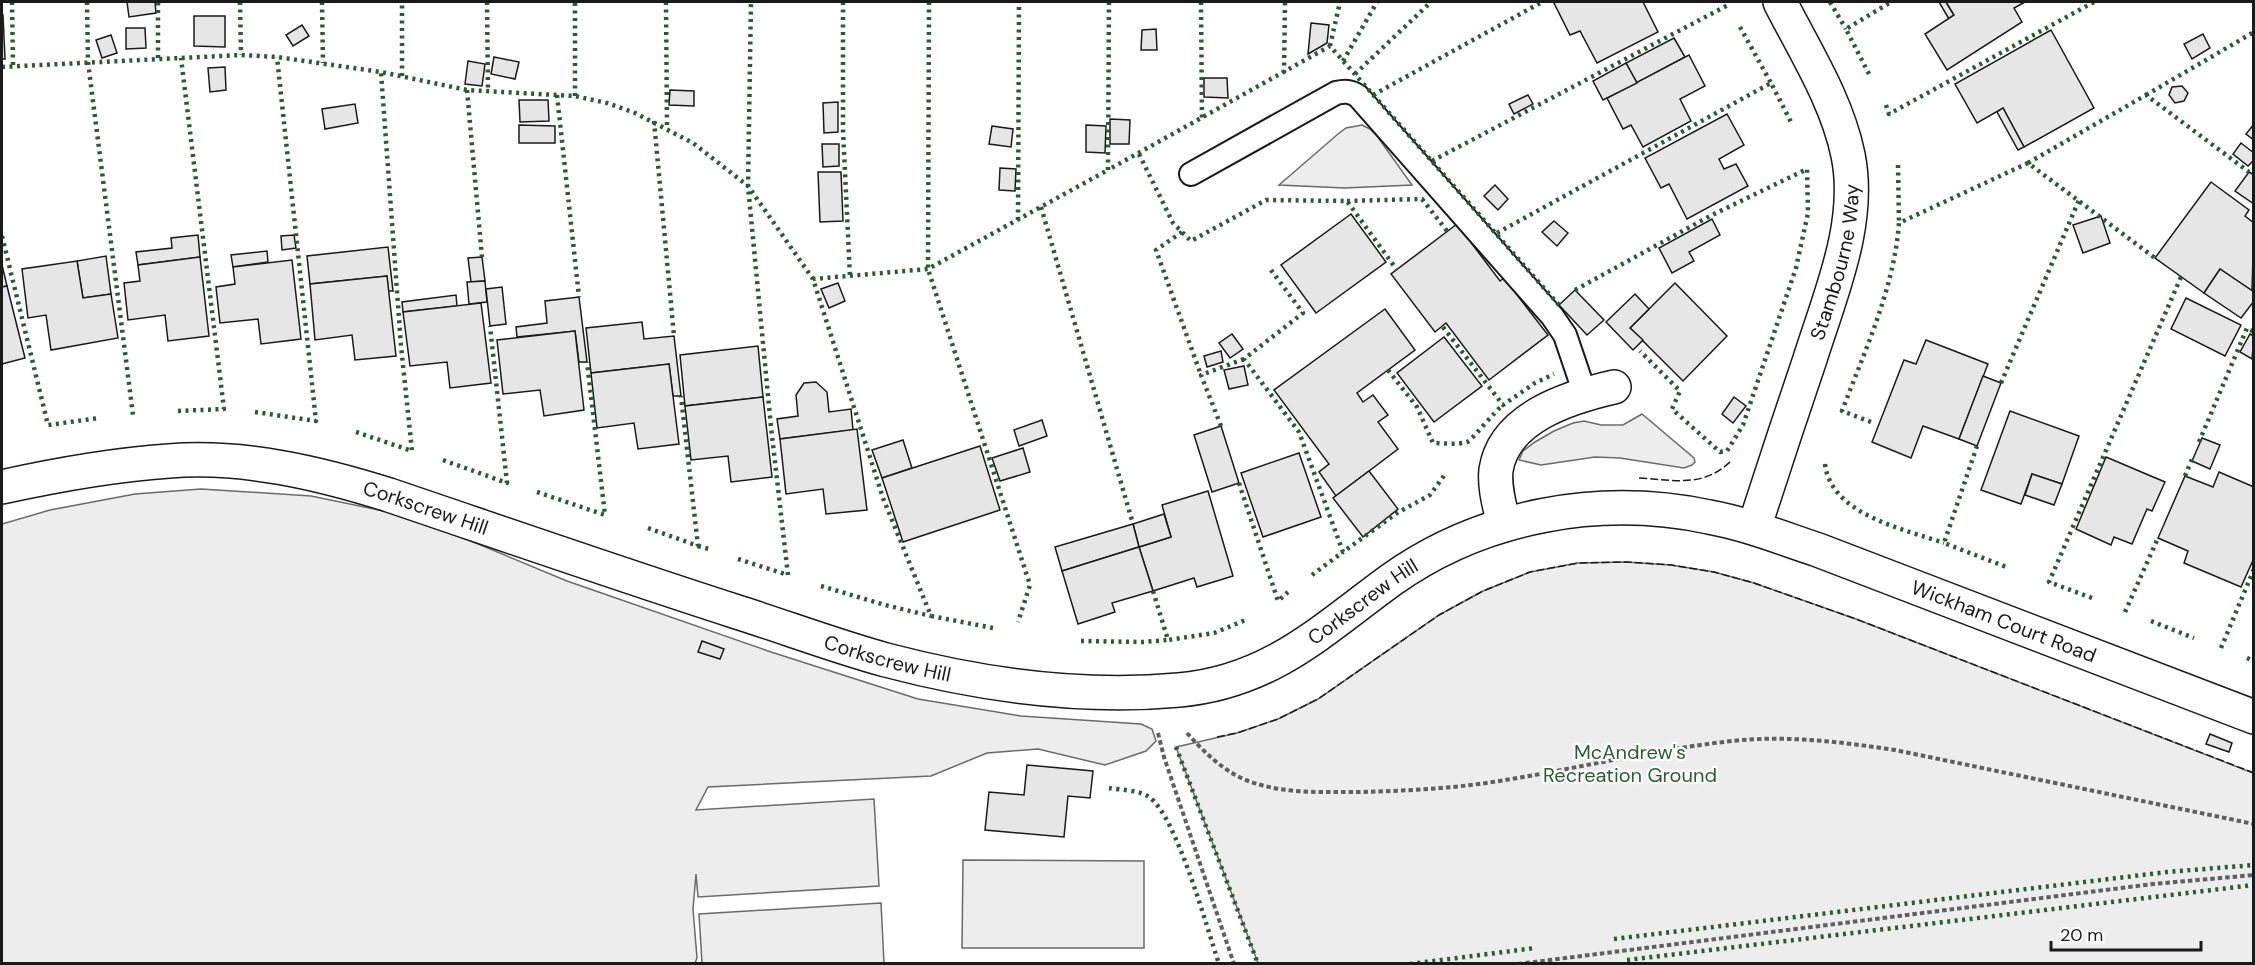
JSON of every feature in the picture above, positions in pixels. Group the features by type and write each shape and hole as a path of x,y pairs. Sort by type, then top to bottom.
{"street":[{"name":"Stambourne Way","path":"1754,528 1831,294 1850,221 1852,187 1843,131 1832,104 1780,2"},
{"path":"1503,525 1496,481 1505,444 1529,421 1558,405 1600,391"},
{"name":"Corkscrew Hill","path":"2,487 78,472 169,461 238,463 299,471 355,484 883,659 968,679 1114,694 1181,690 1214,685 1246,676 1295,651 1404,572 1471,537 1503,525 1572,510 1641,509 1709,516 1754,528"},
{"name":"Wickham Court Road","path":"1754,528 1818,550 2253,717"}],"lane":[{"path":"1191,174 1336,93 1352,92 1552,316 1600,391"}],"path":[{"path":"1148,692 1202,749 1223,767 1250,781 1280,790 1400,791 1485,783 1713,744 1787,739 1839,741 1895,750 2253,824"},
{"path":"1148,692 1164,757 1234,963"},
{"path":"1518,963 2153,884 2253,874"}],"shaded area":[{"path":"1362,125 1377,136 1412,185 1345,188 1279,185 1346,128"},
{"path":"1642,414 1694,458 1695,462 1684,468 1620,458 1595,457 1541,465 1519,460 1523,451 1535,442 1573,423 1584,421 1601,425 1623,425"},
{"path":"201,489 311,496 413,517 567,581 771,652 918,699 1021,716 1141,724 1152,729 1156,741 1146,751 1105,765 1038,749 987,753 931,776 708,787 696,810 874,799 879,886 698,897 696,874 693,909 697,958 695,963 2,964 2,524 50,510 135,494"},
{"name":"McAndrew's Recreation Ground","path":"1626,562 1671,565 1714,572 1754,583 1856,619 2253,773 2253,963 1258,963 1176,747 1237,733 1278,719 1318,699 1439,615 1483,591 1530,572 1578,563"},
{"path":"963,860 1144,861 1144,948 962,948"},
{"path":"881,903 884,963 702,963 699,914"}],"building":[{"path":"127,2 155,2 156,13 129,17"},
{"path":"1643,2 1658,32 1597,63 1580,31 1570,35 1554,3"},
{"path":"1939,2 1946,2 1954,15 1949,19"},
{"path":"1946,2 2025,2 2014,8 2022,22 1947,70 1925,34 1954,15"},
{"path":"3,15 5,59 2,59"},
{"path":"194,16 225,16 225,47 194,46"},
{"path":"1311,23 1329,25 1327,43 1308,54"},
{"path":"302,25 309,36 293,46 286,35"},
{"path":"126,28 145,28 146,48 126,49"},
{"path":"1156,29 1157,50 1141,50 1142,30"},
{"path":"2051,30 2094,108 2024,147 2003,108 1977,123 1955,84"},
{"path":"2203,34 2210,48 2192,59 2184,44"},
{"path":"111,35 117,53 102,58 96,40"},
{"path":"1674,38 1685,57 1637,83 1626,63"},
{"path":"1689,55 1705,86 1680,99 1691,121 1643,147 1631,125 1623,129 1607,98"},
{"path":"494,57 519,62 515,79 491,74"},
{"path":"468,61 485,64 482,86 465,84"},
{"path":"1626,63 1637,83 1603,100 1593,81"},
{"path":"225,67 226,90 210,92 208,68"},
{"path":"1204,78 1227,78 1228,98 1204,97"},
{"path":"2182,86 2188,93 2184,101 2175,103 2169,95 2172,87"},
{"path":"670,90 694,91 694,106 669,105"},
{"path":"1528,95 1533,104 1514,114 1509,104"},
{"path":"519,100 548,100 549,121 520,122"},
{"path":"838,102 838,132 824,133 823,103"},
{"path":"355,104 358,123 325,129 322,109"},
{"path":"2003,108 2024,147 2018,150 1997,112"},
{"path":"1727,114 1744,145 1719,159 1724,169 1736,164 1748,186 1687,219 1669,184 1661,188 1645,158"},
{"path":"1110,119 1130,120 1129,144 1110,144"},
{"path":"2254,124 2254,140 2246,134"},
{"path":"519,125 555,126 555,143 519,143"},
{"path":"1086,125 1106,126 1105,153 1086,152"},
{"path":"992,126 1013,129 1011,147 989,144"},
{"path":"2241,143 2254,153 2254,160 2248,166 2233,154"},
{"path":"822,144 839,144 839,166 823,167"},
{"path":"1000,168 1016,169 1015,191 999,190"},
{"path":"818,172 841,172 843,221 820,222"},
{"path":"2249,172 2254,175 2254,204 2235,191"},
{"path":"2211,182 2249,210 2245,216 2254,223 2252,291 2220,269 2204,293 2155,258"},
{"path":"1495,185 1508,199 1498,210 1484,196"},
{"path":"1351,214 1386,262 1316,313 1281,265"},
{"path":"2101,216 2110,243 2083,253 2073,225"},
{"path":"1712,219 1720,235 1689,252 1694,261 1672,273 1659,248"},
{"path":"1554,221 1568,233 1557,246 1542,232"},
{"path":"1457,224 1500,281 1504,278 1548,335 1489,380 1446,323 1435,332 1391,274"},
{"path":"198,235 200,257 138,265 136,252 172,248 171,238"},
{"path":"294,235 296,248 282,250 281,236"},
{"path":"388,247 393,291 388,291 387,276 310,284 307,256"},
{"path":"267,251 268,262 233,267 231,255"},
{"path":"106,256 111,294 83,298 77,261"},
{"path":"200,257 209,336 168,341 165,315 128,320 124,283 140,281 138,265"},
{"path":"482,257 485,281 471,282 468,258"},
{"path":"292,260 301,339 261,344 258,319 220,323 216,287 235,284 233,267"},
{"path":"77,261 83,298 111,294 118,338 51,350 46,315 28,318 22,269"},
{"path":"2,265 7,286 2,287"},
{"path":"2220,269 2254,292 2254,301 2241,318 2204,293"},
{"path":"387,276 396,356 355,360 352,335 315,340 310,284"},
{"path":"485,281 487,302 469,304 467,282"},
{"path":"838,283 845,301 829,308 821,289"},
{"path":"1675,283 1727,336 1683,381 1630,328"},
{"path":"7,286 25,358 2,364 2,287"},
{"path":"502,287 506,324 490,326 486,289"},
{"path":"1575,290 1604,320 1587,335 1559,305"},
{"path":"1635,294 1649,309 1630,328 1643,340 1633,350 1606,322"},
{"path":"456,295 457,306 403,312 402,302"},
{"path":"579,297 587,362 579,362 575,331 517,337 516,327 547,323 545,301"},
{"path":"2186,298 2241,325 2225,356 2171,329"},
{"path":"481,303 491,383 450,388 447,362 410,366 403,312"},
{"path":"1385,309 1415,350 1357,393 1363,402 1373,395 1388,415 1378,422 1398,449 1336,496 1319,472 1329,464 1274,390"},
{"path":"642,322 644,339 674,336 681,396 673,396 669,364 591,373 586,328"},
{"path":"575,331 584,410 544,416 540,390 503,394 497,340"},
{"path":"1232,334 1243,349 1230,358 1219,343"},
{"path":"2250,334 2254,336 2252,359 2240,352"},
{"path":"1444,337 1482,386 1434,422 1397,373"},
{"path":"1926,340 1988,364 1959,439 1923,426 1911,458 1872,442 1904,360 1916,364"},
{"path":"758,346 763,397 685,406 680,355"},
{"path":"1221,351 1223,362 1207,367 1204,356"},
{"path":"669,364 679,444 638,449 634,423 597,428 591,373"},
{"path":"1244,366 1248,385 1229,389 1224,370"},
{"path":"1983,376 2001,383 1977,446 1959,439"},
{"path":"816,382 827,392 829,412 851,409 853,430 780,439 777,419 798,416 796,395 804,383"},
{"path":"763,397 772,477 731,482 728,456 691,460 685,406"},
{"path":"1734,397 1746,406 1733,423 1722,414"},
{"path":"2010,411 2079,436 2062,484 2032,474 2021,504 1981,490"},
{"path":"1042,420 1047,436 1019,446 1014,430"},
{"path":"1221,426 1239,483 1212,492 1194,435"},
{"path":"857,429 867,510 826,514 823,489 786,494 780,439"},
{"path":"2202,438 2220,445 2210,469 2192,461"},
{"path":"903,440 912,468 882,478 872,450"},
{"path":"980,446 1000,510 903,542 882,478"},
{"path":"1023,448 1030,472 1000,481 992,458"},
{"path":"1299,453 1321,517 1263,537 1241,473"},
{"path":"2106,457 2165,482 2152,511 2147,509 2132,544 2114,537 2111,545 2076,529"},
{"path":"1369,471 1398,509 1363,537 1333,498"},
{"path":"2219,472 2254,487 2254,558 2241,587 2184,563 2188,551 2158,538 2185,476 2213,487"},
{"path":"2032,474 2062,484 2054,505 2025,495"},
{"path":"1208,491 1233,576 1197,587 1194,578 1153,591 1139,547 1171,537 1162,505"},
{"path":"1164,514 1171,537 1139,547 1133,524"},
{"path":"1133,524 1139,547 1062,571 1055,547"},
{"path":"1139,547 1153,591 1112,603 1115,612 1078,624 1062,571"},
{"path":"702,641 724,649 720,659 698,652"},
{"path":"2210,734 2232,743 2229,752 2206,744"},
{"path":"1027,765 1093,771 1090,798 1068,796 1064,837 985,830 989,792 1024,795"}],"hedge":[{"path":"12,2 13,66"},
{"path":"87,2 88,62 133,415"},
{"path":"158,2 158,58"},
{"path":"240,2 241,55"},
{"path":"322,2 323,63"},
{"path":"402,2 402,76"},
{"path":"487,2 488,92"},
{"path":"575,2 575,96"},
{"path":"666,2 667,127"},
{"path":"738,559 788,575 748,186 751,2"},
{"path":"843,2 843,130 850,277"},
{"path":"929,2 928,269 1030,585 1018,622"},
{"path":"1018,220 1019,2"},
{"path":"1109,2 1108,170 1330,46 1559,305"},
{"path":"1201,2 1202,119"},
{"path":"1284,73 1285,2"},
{"path":"1330,46 1340,2"},
{"path":"1343,61 1377,2"},
{"path":"1355,74 1431,2"},
{"path":"1373,95 1542,2"},
{"path":"1830,2 1846,29"},
{"path":"1869,74 1846,29 1891,2"},
{"path":"1886,105 1889,114 2094,2"},
{"path":"1432,161 1728,5"},
{"path":"1740,27 1771,83"},
{"path":"2146,95 2254,32"},
{"path":"2,67 241,55 277,57 381,72 467,90 575,96 607,103 635,113 693,143 748,186 813,279"},
{"path":"255,412 316,421 277,57"},
{"path":"178,411 224,409 181,58"},
{"path":"356,432 412,451 401,346 381,72"},
{"path":"1497,233 1771,83 1792,124"},
{"path":"467,90 482,257"},
{"path":"557,95 579,297"},
{"path":"2028,163 2146,95 2249,172"},
{"path":"654,121 674,336"},
{"path":"1139,154 1173,223 1191,241 1266,200 1347,201 1397,270"},
{"path":"1871,422 1842,411 1885,295 1896,248 1899,223 2028,163 2155,258"},
{"path":"1898,165 1899,223"},
{"path":"1575,290 1710,216 1807,169 1808,213 1796,268 1743,425 1727,451 1720,452 1672,409 1680,391 1640,351"},
{"path":"993,628 931,616 883,498 813,279 928,269 1108,170"},
{"path":"1347,201 1422,199 1447,231"},
{"path":"2001,383 2079,200"},
{"path":"1041,207 1133,524"},
{"path":"1182,232 1156,250 1201,375"},
{"path":"2,236 48,425 99,418"},
{"path":"1271,270 1303,313 1244,359 1299,432 1343,552 1397,513 1430,495 1446,473"},
{"path":"2092,598 2049,582 2181,277"},
{"path":"443,460 507,483 490,326"},
{"path":"1443,327 1503,405 1535,383 1554,374"},
{"path":"2199,442 2247,328 2254,332"},
{"path":"1221,426 1201,375 1244,359"},
{"path":"537,492 605,515 587,362"},
{"path":"1388,370 1417,407 1433,443 1467,442 1503,405"},
{"path":"648,528 698,546 681,396"},
{"path":"1977,446 1944,543 2009,568"},
{"path":"2185,476 2192,459"},
{"path":"1825,464 1830,481 1840,496 1855,508 1890,525 1944,543"},
{"path":"1239,483 1278,601 1288,592"},
{"path":"2125,612 2158,538"},
{"path":"698,546 709,549"},
{"path":"1312,575 1343,552"},
{"path":"2221,648 2254,569"},
{"path":"821,586 931,616"},
{"path":"1153,591 1168,640 1214,633 1248,619"},
{"path":"2151,621 2194,638"},
{"path":"1081,641 1168,640"},
{"path":"2247,658 2254,661"},
{"path":"1176,747 1258,964"},
{"path":"1109,788 1145,795 1159,808 1180,848 1219,964"},
{"path":"1614,939 2167,872 2254,865"},
{"path":"1627,960 2254,885"},
{"path":"1410,964 1535,948"}],"fence":[{"path":"1639,478 1677,481 1699,479 1720,470 1731,461"},
{"path":"1217,737 1237,733 1278,719 1318,699 1439,615 1483,591 1530,572 1578,563 1626,562 1671,565 1714,572 1754,583 1856,619 2254,773"}]}
